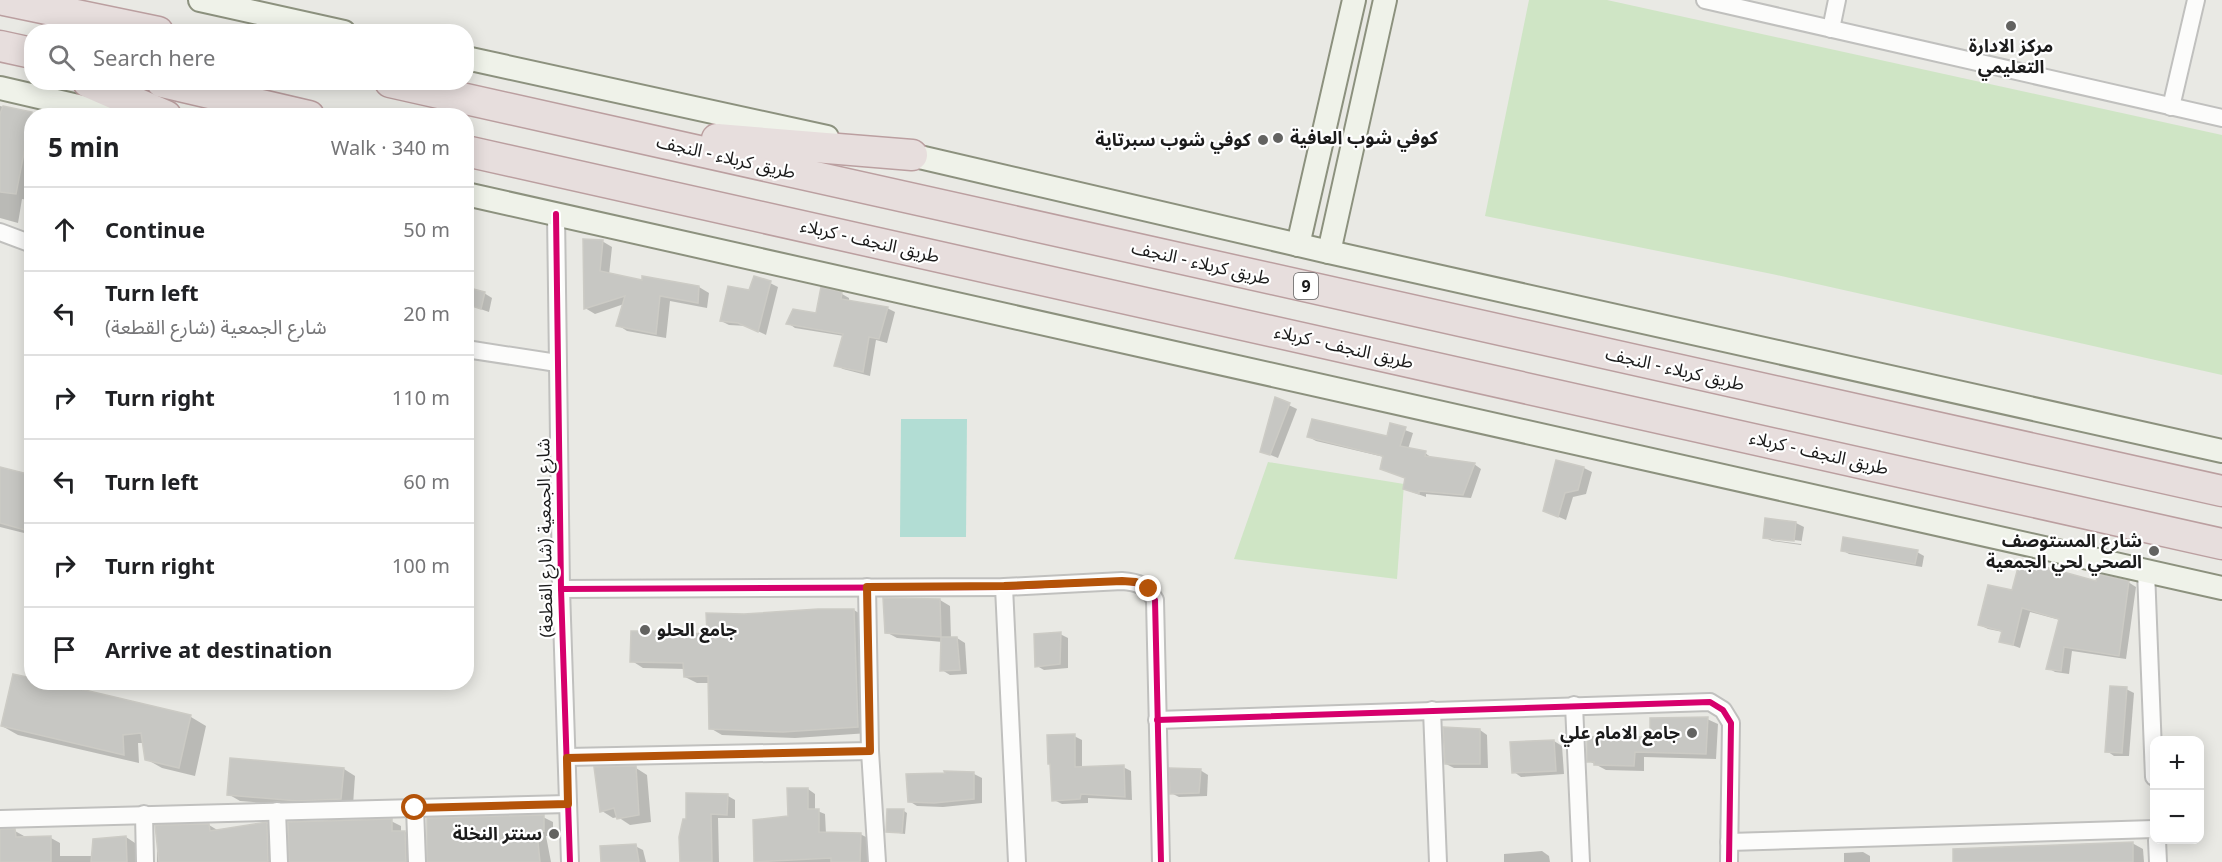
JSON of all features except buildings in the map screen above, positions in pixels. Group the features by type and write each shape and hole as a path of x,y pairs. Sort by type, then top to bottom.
{"highway":[{"path":"4,0 97,10 136,24"},
{"path":"106,90 148,108"},
{"path":"197,90 274,108"},
{"name":"طريق کربلاء - النجف","path":"426,90 2222,491"},
{"path":"604,129 912,155"},
{"name":"طريق النجف - کربلاء","path":"474,153 2222,544"}],"main road":[{"path":"200,0 308,24"},
{"path":"1298,245 1354,0"},
{"path":"1329,252 1385,0"},
{"path":"474,60 912,155 1298,245 2222,451"},
{"path":"0,88 87,108"},
{"path":"474,196 2222,588"}],"street":[{"path":"1705,0 2222,118"},
{"path":"1831,29 1837,0"},
{"path":"2171,107 2196,0"},
{"name":"شارع الجمعية (شارع القطعة)","path":"556,214 561,590 570,862"},
{"path":"0,232 24,241"},
{"path":"474,350 557,363"},
{"path":"2146,571 2152,736"},
{"path":"561,590 1004,586 1136,582 1149,589 1155,600 1156,608 1161,862"},
{"path":"1004,586 1017,862"},
{"path":"867,587 870,751 877,862"},
{"path":"1157,720 1710,702 1723,710 1731,723 1729,862"},
{"path":"1574,705 1581,862"},
{"path":"1432,710 1438,862"},
{"path":"567,758 870,751"},
{"path":"0,819 568,804"},
{"path":"415,808 417,862"},
{"path":"277,811 279,862"},
{"path":"144,814 145,862"},
{"path":"1729,842 2150,828"},
{"path":"2157,844 2158,862"}],"green space":[{"path":"1529,0 1607,0 2222,135 2222,375 1772,274 1485,216"},
{"path":"1268,462 1404,484 1397,579 1234,559"}],"shaded area":[{"path":"901,419 967,419 966,537 900,537"}],"cycle path":[{"path":"556,214 561,589 570,862"},
{"path":"561,589 1004,587 1122,581 1142,586 1155,600 1161,862"},
{"path":"1157,720 1710,702 1723,710 1731,723 1729,862"}],"place":[{"name":"مركز الادارة التعليمي","path":"2011,26"},
{"name":"كوفي شوب العافية","path":"1278,138"},
{"name":"كوفي شوب سبرتاية","path":"1263,140"},
{"name":"شارع المستوصف الصحي لحي الجمعية","path":"2154,551"},
{"name":"جامع الحلو","path":"645,630"},
{"name":"جامع الامام علي","path":"1692,733"},
{"name":"سنتر النخلة","path":"554,834"}],"route":[{"path":"415,808 568,804 567,758 870,751 867,587 1004,586 1122,581 1136,582 1149,589"}]}
